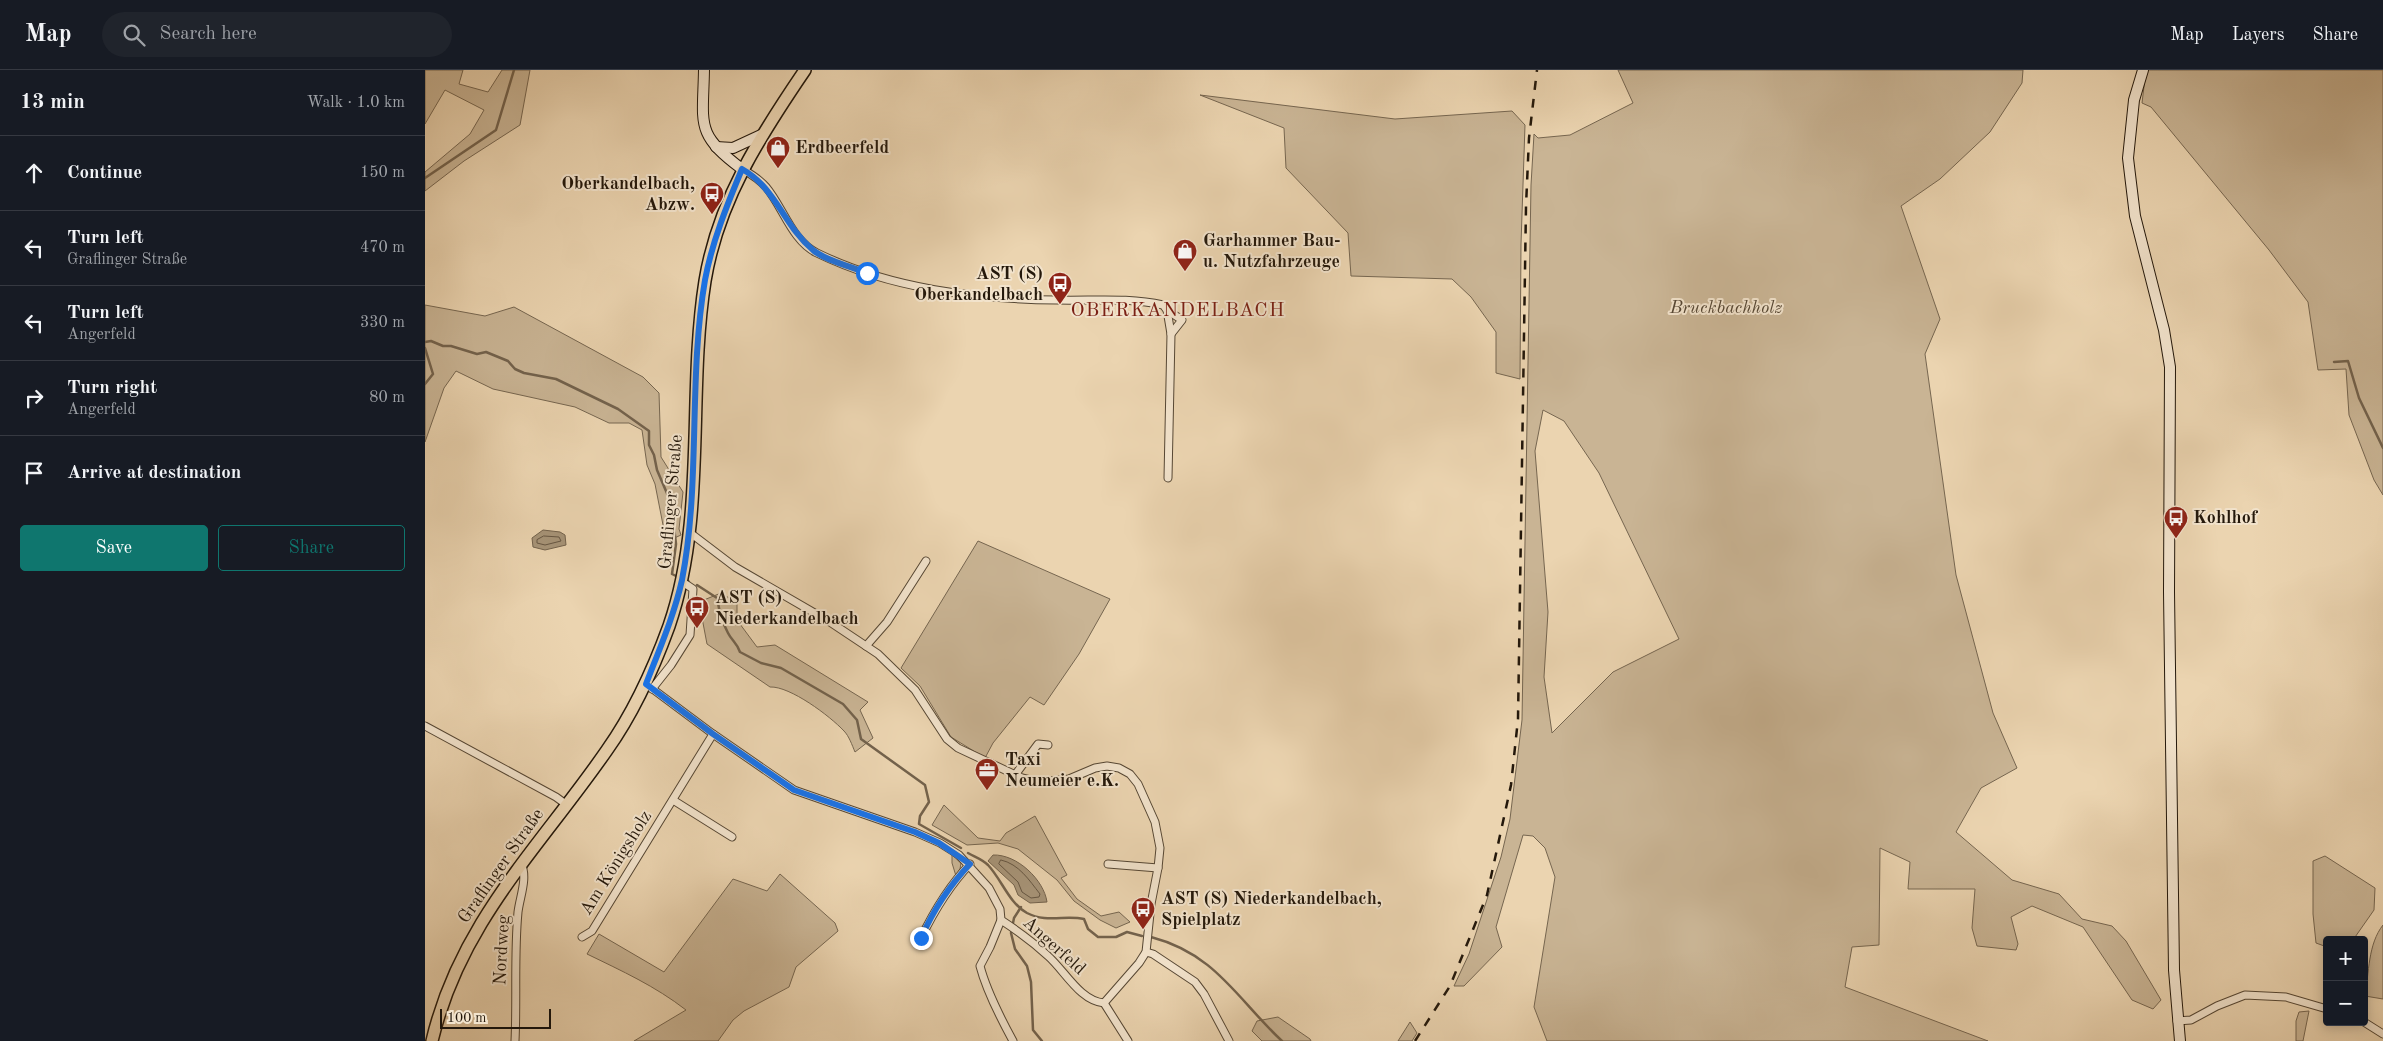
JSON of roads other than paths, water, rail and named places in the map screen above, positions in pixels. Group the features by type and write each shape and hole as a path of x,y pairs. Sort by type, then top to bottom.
{"main road":[{"name":"Graflinger Straße","path":"432,1041 443,1002 467,947 490,906 521,862 608,749 649,686 681,581 689,532 700,326 705,280 721,222 742,169 761,135 805,70"}],"street":[{"path":"704,70 704,125 708,138 742,169 754,175 766,187 798,236 815,252 867,273 948,293 1055,300 1139,300 1163,305 1182,320 1171,334"},
{"path":"2143,70 2134,100 2128,158 2135,216 2164,330 2169,367 2169,592 2174,970 2180,1041"},
{"path":"715,146 733,148 761,135"},
{"path":"1167,310 1171,334 1168,478"},
{"path":"689,532 735,567 830,622 878,654 915,690 947,739 958,748 1015,775 1039,782 1053,782 1107,766 1119,768 1131,774 1138,784 1155,822 1160,848 1146,952 1134,970 1104,1003 1128,1041"},
{"path":"866,646 887,622 926,561"},
{"path":"649,686 671,665 690,635 693,590 681,581"},
{"name":"Angerfeld","path":"649,686 713,734 794,790 915,832 939,843 970,864 989,888 1000,909 1001,920 1027,937 1050,957 1087,997 1095,1002 1104,1003"},
{"path":"425,726 567,804"},
{"name":"Am Königsholz","path":"582,938 592,931 713,734"},
{"path":"1015,775 1038,744 1047,745"},
{"name":"Am Königsholz","path":"673,800 732,837"},
{"name":"Nordweg","path":"515,1041 515,955 518,910 525,871 521,862"},
{"path":"921,938 926,925 955,879 970,864"},
{"path":"1108,864 1158,868"},
{"path":"1001,920 991,947 980,966 1000,1018 1013,1041"},
{"path":"1146,952 1153,954 1195,982 1204,994 1229,1041"},
{"path":"2177,1020 2191,1020 2217,1006 2245,996 2286,997 2323,1008"},
{"path":"2368,1025 2383,1034"}],"water":[{"path":"543,530 560,532 565,535 566,545 545,550 533,547 532,538"},
{"path":"993,855 1011,859 1028,870 1041,885 1047,902 1030,903 1018,895 1014,885 988,861"}],"waterway":[{"path":"425,178 496,130 514,70"},
{"path":"425,342 431,341 443,346 451,346 477,354 486,352 508,361 515,369 524,373 556,379 618,409 649,431 649,445 669,498 669,509 676,544 672,574 676,576"},
{"path":"425,348 433,374 425,384"},
{"path":"2334,362 2348,361 2359,398 2383,448"},
{"path":"697,585 717,598 724,625 740,652 761,663 781,668 843,704 857,720 861,739 925,785 929,802 920,816 919,824 961,848"},
{"path":"968,853 988,865 1010,897 1027,913 1041,918 1084,919 1088,929 1098,937 1116,937 1127,932 1142,936"},
{"path":"1021,907 1014,918 1011,933 1015,949 1027,966 1031,982 1033,1030 1042,1041"},
{"path":"1151,937 1173,945 1209,966 1282,1041"}],"railway":[{"path":"1415,1041 1450,986 1487,895 1511,785 1518,719 1526,206 1529,138 1537,70"}],"place":[{"name":"Erdbeerfeld","path":"778,169"},
{"name":"Oberkandelbach, Abzw.","path":"712,215"},
{"name":"Garhammer Bau- u. Nutzfahrzeuge","path":"1185,272"},
{"name":"AST (S) Oberkandelbach","path":"1060,305"},
{"name":"Kohlhof","path":"2176,539"},
{"name":"AST (S) Niederkandelbach","path":"697,629"},
{"name":"Taxi Neumeier e.K.","path":"987,791"},
{"name":"AST (S) Niederkandelbach, Spielplatz","path":"1143,930"}],"district":[{"name":"OBERKANDELBACH","path":"1178,311"}],"park label":[{"name":"Bruckbachholz","path":"1726,308"}]}
